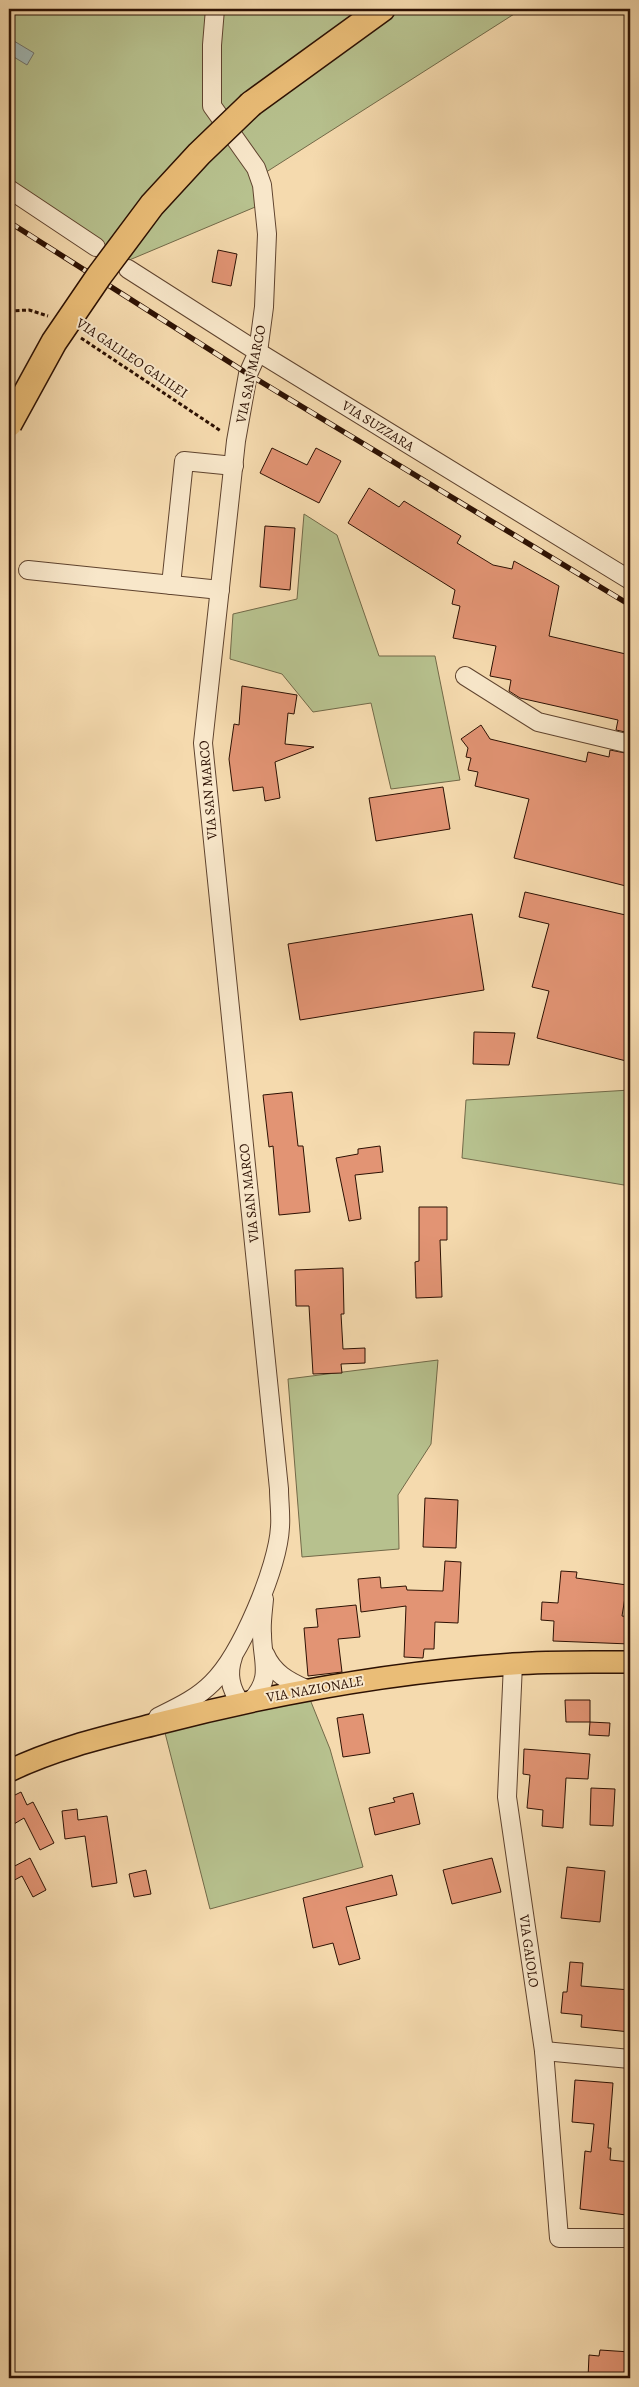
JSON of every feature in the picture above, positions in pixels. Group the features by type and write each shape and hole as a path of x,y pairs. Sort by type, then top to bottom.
{"highway":[{"path":"9,424 54,342 99,276 152,205 199,154 251,104 382,9"},
{"path":"351,32 387,9"},
{"path":"351,32 394,9"}],"main road":[{"name":"VIA NAZIONALE","path":"9,1771 67,1748 143,1727 247,1701 306,1689 404,1675 514,1664 630,1662"}],"street":[{"name":"VIA SAN MARCO","path":"143,1727 197,1696 214,1681 234,1652 265,1586 280,1528 279,1489 203,743 236,441 248,374 258,352 264,307 267,234 262,185 256,168 212,106 212,45 215,9"},
{"path":"9,190 96,247"},
{"name":"VIA SUZZARA","path":"128,269 258,352 630,580"},
{"path":"171,585 184,461 234,466"},
{"path":"28,570 220,590"},
{"path":"465,676 538,722 630,744"},
{"name":"VIA SAN MARCO","path":"234,1652 229,1676 236,1697 247,1701 265,1678 266,1665 262,1634 265,1586"},
{"name":"VIA SAN MARCO","path":"263,1649 276,1673 306,1689"},
{"name":"VIA GAIOLO","path":"514,1664 507,1797 544,2051 559,2238 630,2238"},
{"path":"544,2051 630,2059"}],"path":[{"path":"9,311 29,310 45,314 53,320"},
{"name":"VIA GALILEO GALILEI","path":"77,335 236,441"}],"green space":[{"path":"9,9 522,9 260,176 260,205 127,261 9,187"},
{"path":"304,514 337,535 379,656 435,656 460,780 391,789 371,703 313,712 282,674 230,659 233,614 297,599"},
{"path":"630,1090 630,1186 462,1158 466,1100"},
{"path":"438,1360 431,1444 398,1495 399,1549 302,1557 288,1379"},
{"path":"307,1692 330,1749 363,1867 210,1909 163,1725"}],"water":[{"path":"9,38 34,53 27,65 9,54"}],"building":[{"path":"218,250 237,254 231,286 212,282"},
{"path":"272,448 307,465 316,448 341,461 319,503 260,473"},
{"path":"369,488 399,507 404,501 461,536 457,543 493,565 512,569 514,561 559,586 549,636 630,655 630,733 616,730 618,720 520,698 509,691 511,680 490,676 496,646 453,638 460,606 452,604 455,590 348,523"},
{"path":"265,526 295,528 290,590 260,587"},
{"path":"242,686 297,695 294,714 288,713 285,744 314,747 275,762 280,798 265,801 263,787 233,791 229,759 234,724 239,725"},
{"path":"481,725 490,739 586,762 588,752 609,757 610,750 630,754 630,887 514,858 529,799 475,786 478,772 468,770 471,758 466,757 468,748 461,739"},
{"path":"443,787 450,829 376,841 369,798"},
{"path":"525,892 630,916 630,1062 537,1038 549,991 532,987 549,924 519,917"},
{"path":"472,914 484,990 300,1020 288,944"},
{"path":"474,1032 515,1033 509,1065 473,1064"},
{"path":"292,1092 298,1146 303,1146 310,1212 279,1215 273,1146 269,1147 263,1095"},
{"path":"380,1146 383,1172 355,1175 361,1219 349,1221 336,1158 358,1154 358,1149"},
{"path":"419,1207 447,1207 447,1240 440,1240 442,1297 416,1298 415,1262 419,1261"},
{"path":"343,1268 344,1314 341,1314 343,1349 365,1348 365,1363 341,1364 342,1373 313,1374 309,1306 296,1306 295,1270"},
{"path":"425,1498 458,1500 456,1548 423,1547"},
{"path":"445,1561 461,1562 458,1623 435,1622 434,1649 424,1649 423,1658 404,1657 406,1606 361,1612 358,1579 380,1577 381,1588 406,1586 407,1590 443,1591"},
{"path":"561,1571 577,1572 576,1578 627,1585 622,1616 630,1617 630,1644 553,1641 554,1621 541,1620 542,1602 558,1603"},
{"path":"356,1605 360,1637 338,1639 342,1672 308,1676 304,1628 318,1627 316,1609"},
{"path":"565,1700 590,1700 590,1722 566,1722"},
{"path":"363,1714 370,1753 343,1757 337,1718"},
{"path":"590,1722 610,1723 609,1736 589,1735"},
{"path":"524,1749 590,1754 588,1779 566,1778 563,1828 542,1826 543,1810 527,1808 530,1775 523,1774"},
{"path":"591,1788 615,1789 613,1826 590,1825"},
{"path":"21,1792 27,1805 33,1802 54,1843 40,1850 24,1818 9,1827 9,1798"},
{"path":"413,1793 420,1824 375,1835 369,1808 395,1802 393,1798"},
{"path":"77,1809 78,1820 107,1816 117,1883 92,1887 85,1836 65,1839 62,1811"},
{"path":"30,1858 46,1890 33,1897 22,1876 9,1883 9,1869"},
{"path":"492,1858 501,1892 452,1904 443,1870"},
{"path":"567,1867 605,1871 600,1922 561,1918"},
{"path":"146,1870 151,1894 134,1897 129,1874"},
{"path":"392,1875 397,1895 346,1907 360,1959 339,1965 333,1943 313,1948 303,1898"},
{"path":"570,1962 583,1963 581,1986 630,1990 630,2032 581,2027 582,2015 561,2013 563,1992 567,1992"},
{"path":"575,2080 613,2083 608,2148 611,2148 610,2160 630,2162 626,2215 580,2209 585,2151 591,2152 594,2124 572,2122"},
{"path":"600,2350 630,2352 630,2378 588,2378 589,2355 599,2356"}],"railway":[{"path":"9,222 248,374 630,605"}]}
